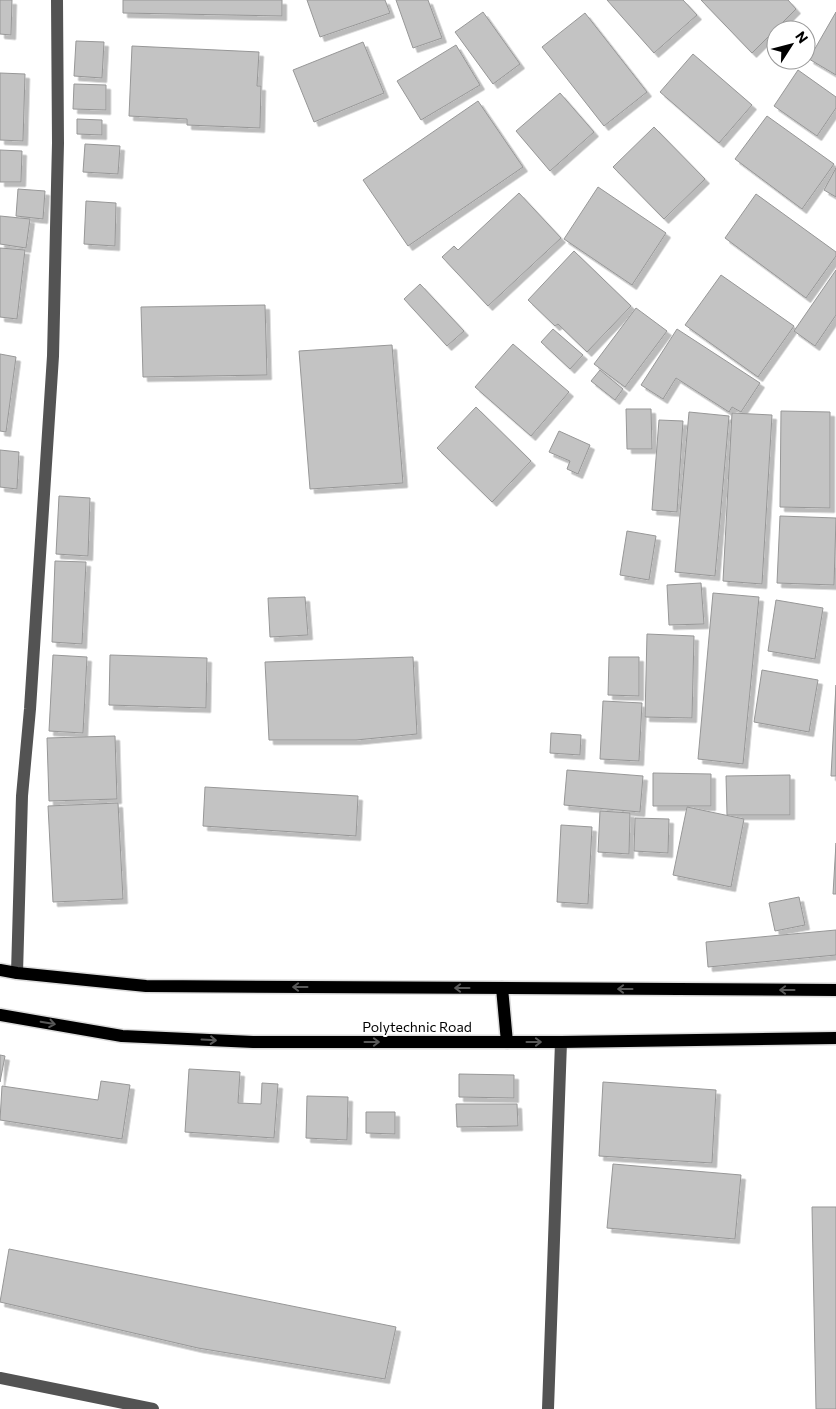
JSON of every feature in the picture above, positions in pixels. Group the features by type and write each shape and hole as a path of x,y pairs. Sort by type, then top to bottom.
{"main road":[{"path":"0,970 17,974 146,986 836,990"},
{"path":"502,988 507,1042"},
{"name":"Polytechnic Road","path":"0,1015 131,1037 253,1042 561,1042 836,1038"}],"street":[{"path":"17,974 22,796 30,709 53,356 58,143 57,0"},
{"path":"548,1409 561,1042"},
{"path":"0,1378 154,1409"}],"building":[{"path":"0,0 12,0 11,35 0,34"},
{"path":"123,0 282,0 282,16 123,13"},
{"path":"307,0 385,0 390,13 320,37"},
{"path":"396,0 428,0 442,38 413,48"},
{"path":"607,0 683,0 697,15 654,53"},
{"path":"701,0 788,0 796,9 785,20 766,20 766,39 752,53"},
{"path":"483,12 520,64 493,84 455,32"},
{"path":"836,12 836,75 816,63 816,47"},
{"path":"585,13 647,92 604,126 542,47"},
{"path":"76,41 104,42 102,78 74,76"},
{"path":"363,42 384,93 314,122 293,70"},
{"path":"456,45 480,85 421,120 397,81"},
{"path":"132,46 259,52 257,86 261,86 260,128 187,125 187,119 129,116"},
{"path":"693,54 752,105 719,143 660,92"},
{"path":"798,70 836,97 836,108 817,136 774,106"},
{"path":"0,73 25,74 23,141 0,140"},
{"path":"74,84 106,85 106,110 73,109"},
{"path":"560,93 594,132 550,171 516,131"},
{"path":"478,101 523,167 408,246 363,180"},
{"path":"767,116 834,164 802,209 735,159"},
{"path":"77,119 102,120 102,135 77,134"},
{"path":"654,127 705,179 664,219 613,167"},
{"path":"85,144 120,146 118,174 83,172"},
{"path":"0,150 22,151 21,182 0,182"},
{"path":"836,168 836,197 824,190"},
{"path":"598,187 666,233 632,285 564,239"},
{"path":"18,189 45,191 43,219 16,216"},
{"path":"519,193 561,238 488,306 442,257 454,246 458,250"},
{"path":"756,194 836,252 836,256 806,298 725,238"},
{"path":"86,201 116,203 115,246 84,244"},
{"path":"0,216 30,219 26,248 0,244"},
{"path":"0,248 25,250 17,319 0,317"},
{"path":"574,251 631,306 587,352 558,324 555,326 528,300"},
{"path":"836,270 836,315 815,346 794,331"},
{"path":"721,275 794,326 758,377 685,325"},
{"path":"420,284 464,331 447,346 404,299"},
{"path":"265,305 267,375 143,377 141,307"},
{"path":"636,308 667,331 625,387 594,364"},
{"path":"553,329 583,355 570,369 541,342"},
{"path":"677,329 760,383 741,412 732,407 729,412 676,378 663,399 641,385"},
{"path":"513,344 569,392 531,436 475,387"},
{"path":"392,345 403,483 310,489 299,351"},
{"path":"0,354 16,357 6,432 0,431"},
{"path":"600,370 623,389 615,400 591,381"},
{"path":"476,407 531,461 492,502 437,448"},
{"path":"626,409 651,409 652,449 627,449"},
{"path":"781,411 830,412 830,508 780,507"},
{"path":"689,412 729,416 715,576 675,572"},
{"path":"732,413 772,415 762,584 723,581"},
{"path":"659,420 683,421 677,512 652,510"},
{"path":"559,431 590,445 578,474 567,469 570,461 549,452"},
{"path":"0,450 19,452 17,489 0,487"},
{"path":"59,496 90,498 88,556 56,554"},
{"path":"780,516 836,518 834,585 777,583"},
{"path":"627,531 656,536 649,580 620,575"},
{"path":"55,561 86,562 82,644 52,642"},
{"path":"701,583 704,624 669,625 667,585"},
{"path":"713,593 759,597 743,764 698,759"},
{"path":"305,597 308,635 270,637 268,598"},
{"path":"776,600 823,608 815,659 768,651"},
{"path":"647,634 694,636 692,718 645,717"},
{"path":"53,655 87,657 83,733 49,731"},
{"path":"110,655 207,658 206,708 109,705"},
{"path":"413,657 417,734 356,740 269,740 265,662"},
{"path":"609,657 639,657 639,696 608,695"},
{"path":"762,670 818,680 809,732 754,722"},
{"path":"836,685 836,776 831,776"},
{"path":"603,701 642,703 639,761 600,759"},
{"path":"551,733 581,735 580,755 550,753"},
{"path":"115,736 117,799 49,801 47,738"},
{"path":"567,770 643,776 640,812 564,805"},
{"path":"653,773 711,774 711,806 653,806"},
{"path":"790,775 790,815 727,815 726,776"},
{"path":"205,787 358,796 356,836 203,826"},
{"path":"118,803 123,899 53,902 48,806"},
{"path":"687,807 744,819 731,887 673,875"},
{"path":"600,811 630,813 629,854 598,852"},
{"path":"635,818 669,819 668,853 634,851"},
{"path":"561,825 592,827 588,904 557,902"},
{"path":"836,843 836,894 833,894"},
{"path":"799,897 805,925 775,931 769,903"},
{"path":"836,930 836,955 708,967 706,942"},
{"path":"0,1055 5,1056 0,1082"},
{"path":"189,1069 240,1072 238,1103 261,1104 262,1083 278,1084 274,1138 185,1132"},
{"path":"459,1074 514,1075 514,1098 459,1097"},
{"path":"101,1081 130,1085 122,1139 0,1120 2,1086 98,1100"},
{"path":"603,1082 716,1090 712,1163 599,1156"},
{"path":"307,1096 348,1097 347,1140 306,1138"},
{"path":"456,1104 517,1104 518,1126 457,1127"},
{"path":"366,1112 395,1112 395,1134 366,1133"},
{"path":"613,1164 741,1175 735,1239 607,1228"},
{"path":"812,1207 836,1207 836,1409 816,1409"},
{"path":"9,1249 396,1327 385,1379 198,1348 0,1302"}]}
